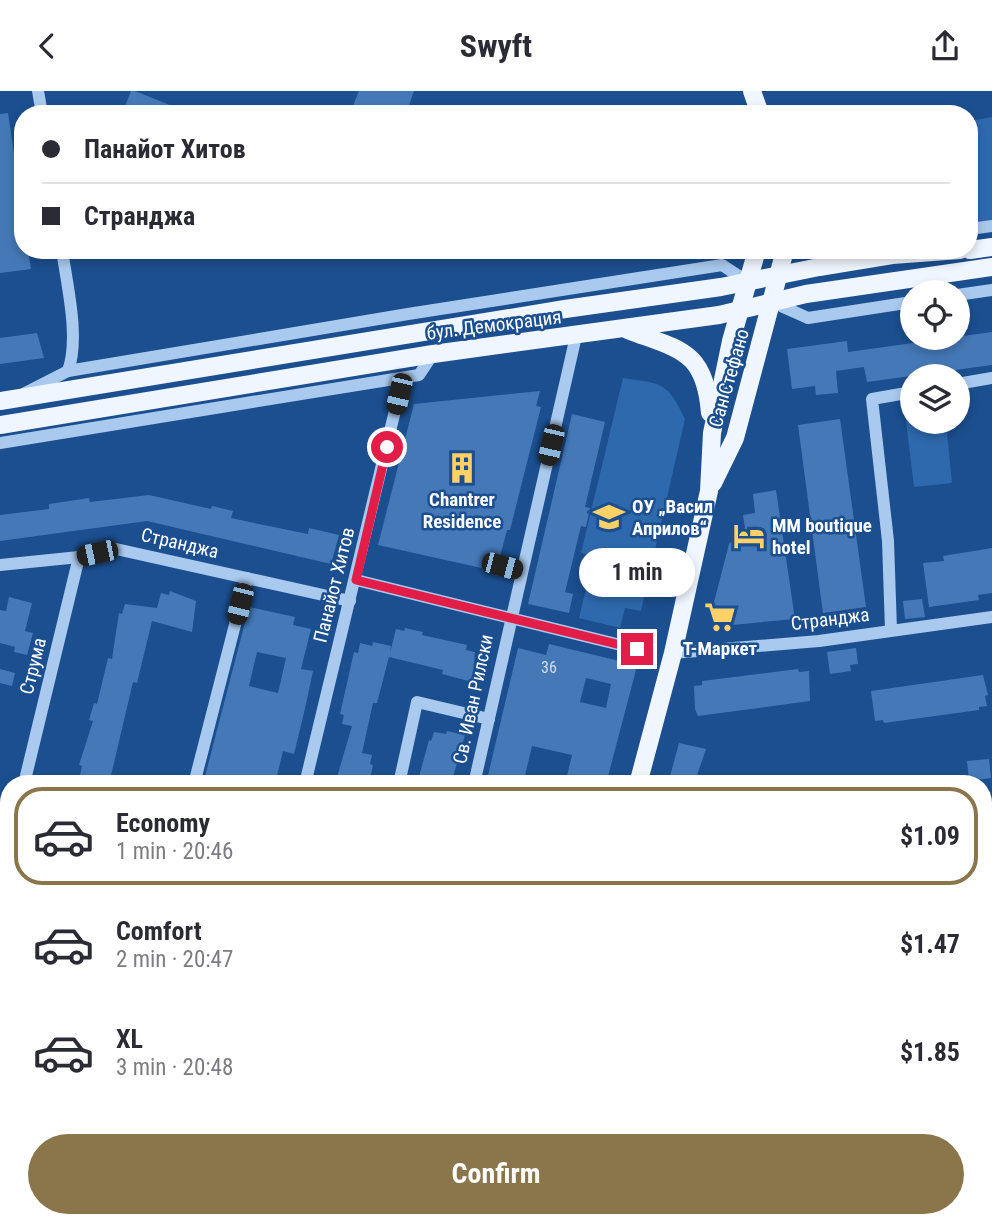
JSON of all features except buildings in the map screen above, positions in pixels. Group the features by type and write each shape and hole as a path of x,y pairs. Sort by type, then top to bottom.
{"main road":[{"name":"Сан Стефано","path":"640,775 673,653 709,491 712,433 754,259"},
{"name":"Сан Стефано","path":"709,491 735,438 783,259"},
{"name":"бул. Демокрация","path":"6,400 748,282 863,259"},
{"name":"бул. Демокрация","path":"0,425 433,353 625,329 772,302 992,267"},
{"path":"625,329 682,352 701,370 708,383 712,433"}],"street":[{"path":"63,259 71,307 71,359 68,372"},
{"path":"6,400 68,372 408,314 722,265 748,282"},
{"path":"970,293 992,290"},
{"path":"772,302 808,318 900,304"},
{"name":"Св. Иван Рилски","path":"476,775 576,336"},
{"path":"0,443 419,375 433,353"},
{"path":"970,382 992,378"},
{"name":"Панайот Хитов","path":"307,775 399,394"},
{"path":"891,630 888,541 873,399 900,394"},
{"name":"Странджа","path":"0,565 79,557 116,549 351,601"},
{"name":"Струма","path":"26,775 79,557"},
{"path":"502,566 522,571"},
{"path":"196,775 247,578"},
{"path":"356,580 637,649"},
{"name":"Странджа","path":"673,653 819,641 992,617"},
{"path":"401,775 417,702 489,719"}],"shaded area":[{"path":"992,117 992,220 978,222 978,120"},
{"path":"623,378 662,386 673,397 685,419 641,611 625,608 620,628 579,618 594,556 581,553"},
{"path":"908,434 947,434 952,483 914,487"}],"place":[{"name":"Chantrer Residence","path":"462,468"},
{"name":"ОУ „Васил Априлов“","path":"609,517"},
{"name":"MM boutique hotel","path":"749,536"},
{"name":"Т-Маркет","path":"720,617"}],"route":[{"path":"387,447 356,580 637,649"}]}
